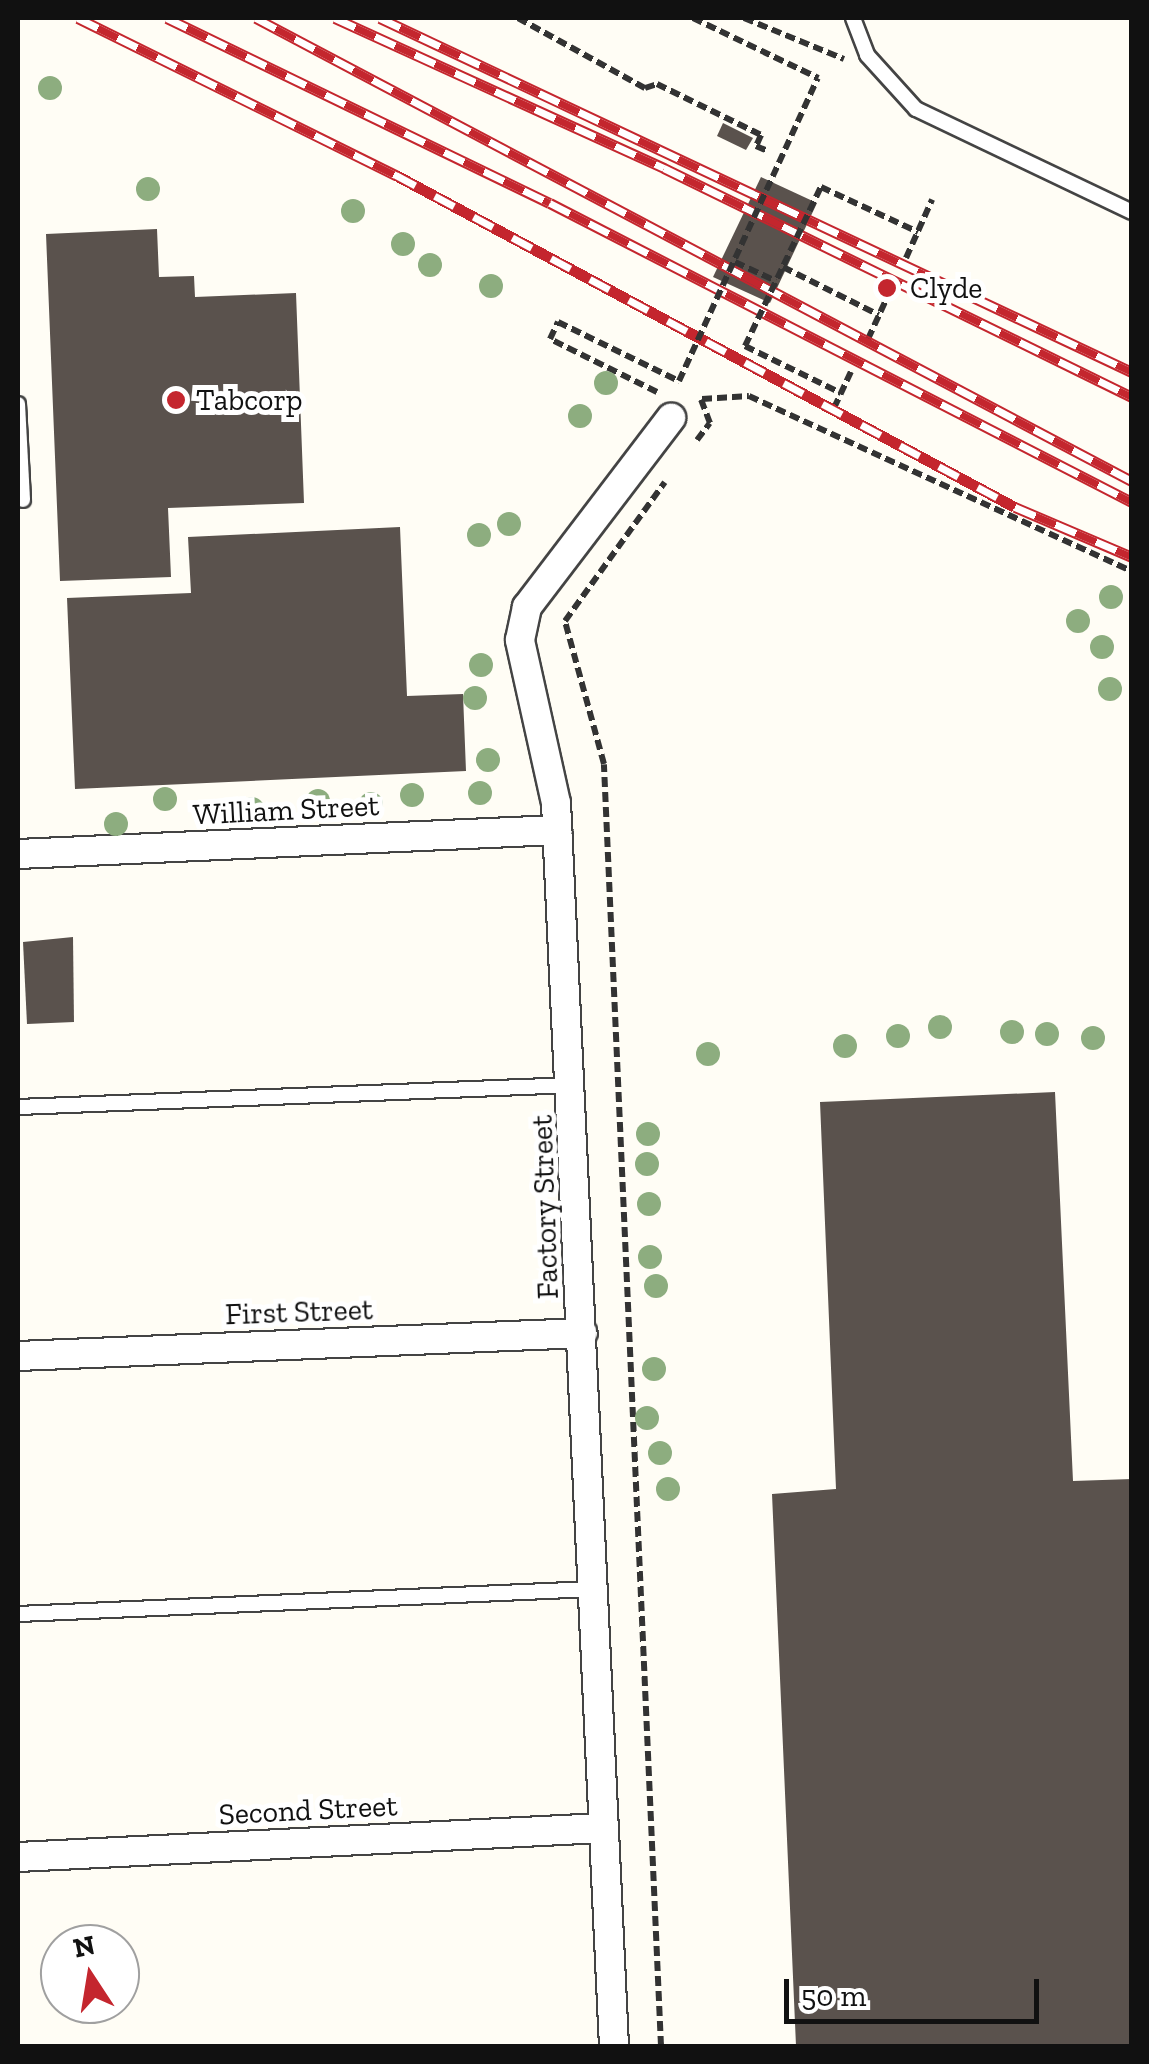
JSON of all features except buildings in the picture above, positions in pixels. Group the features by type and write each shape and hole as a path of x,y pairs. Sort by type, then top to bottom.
{"street":[{"name":"Factory Street","path":"614,2046 573,1085 558,830 521,623 676,411"},
{"name":"William Street","path":"18,854 558,830"},
{"name":"First Street","path":"18,1356 583,1332"},
{"name":"Second Street","path":"18,1856 602,1828"}],"lane":[{"path":"853,18 867,54 916,110 1132,212"},
{"path":"18,404 24,500"},
{"path":"18,1107 573,1085"},
{"path":"18,1614 592,1589"}],"path":[{"path":"518,18 645,88 657,84 760,135 756,146 768,152"},
{"path":"658,392 550,339 558,322 679,380 818,78 693,18"},
{"path":"744,18 829,57"},
{"path":"841,393 745,346 776,281 821,187 918,232"},
{"path":"906,258 932,200"},
{"path":"735,262 776,281"},
{"path":"783,267 879,315"},
{"path":"868,339 891,289"},
{"path":"834,408 850,372"},
{"path":"676,411 701,400 749,396 1132,571"},
{"path":"686,454 710,422 701,400"},
{"path":"661,2046 604,764 565,621 674,470"}],"railway":[{"path":"78,18 396,175 1015,507 1132,557"},
{"path":"167,18 550,203 1132,502"},
{"path":"256,18 1132,481"},
{"path":"335,18 664,168 1132,397"},
{"path":"380,18 1132,372"}],"place":[{"name":"Clyde","path":"887,288"},
{"name":"Tabcorp","path":"176,400"}]}
